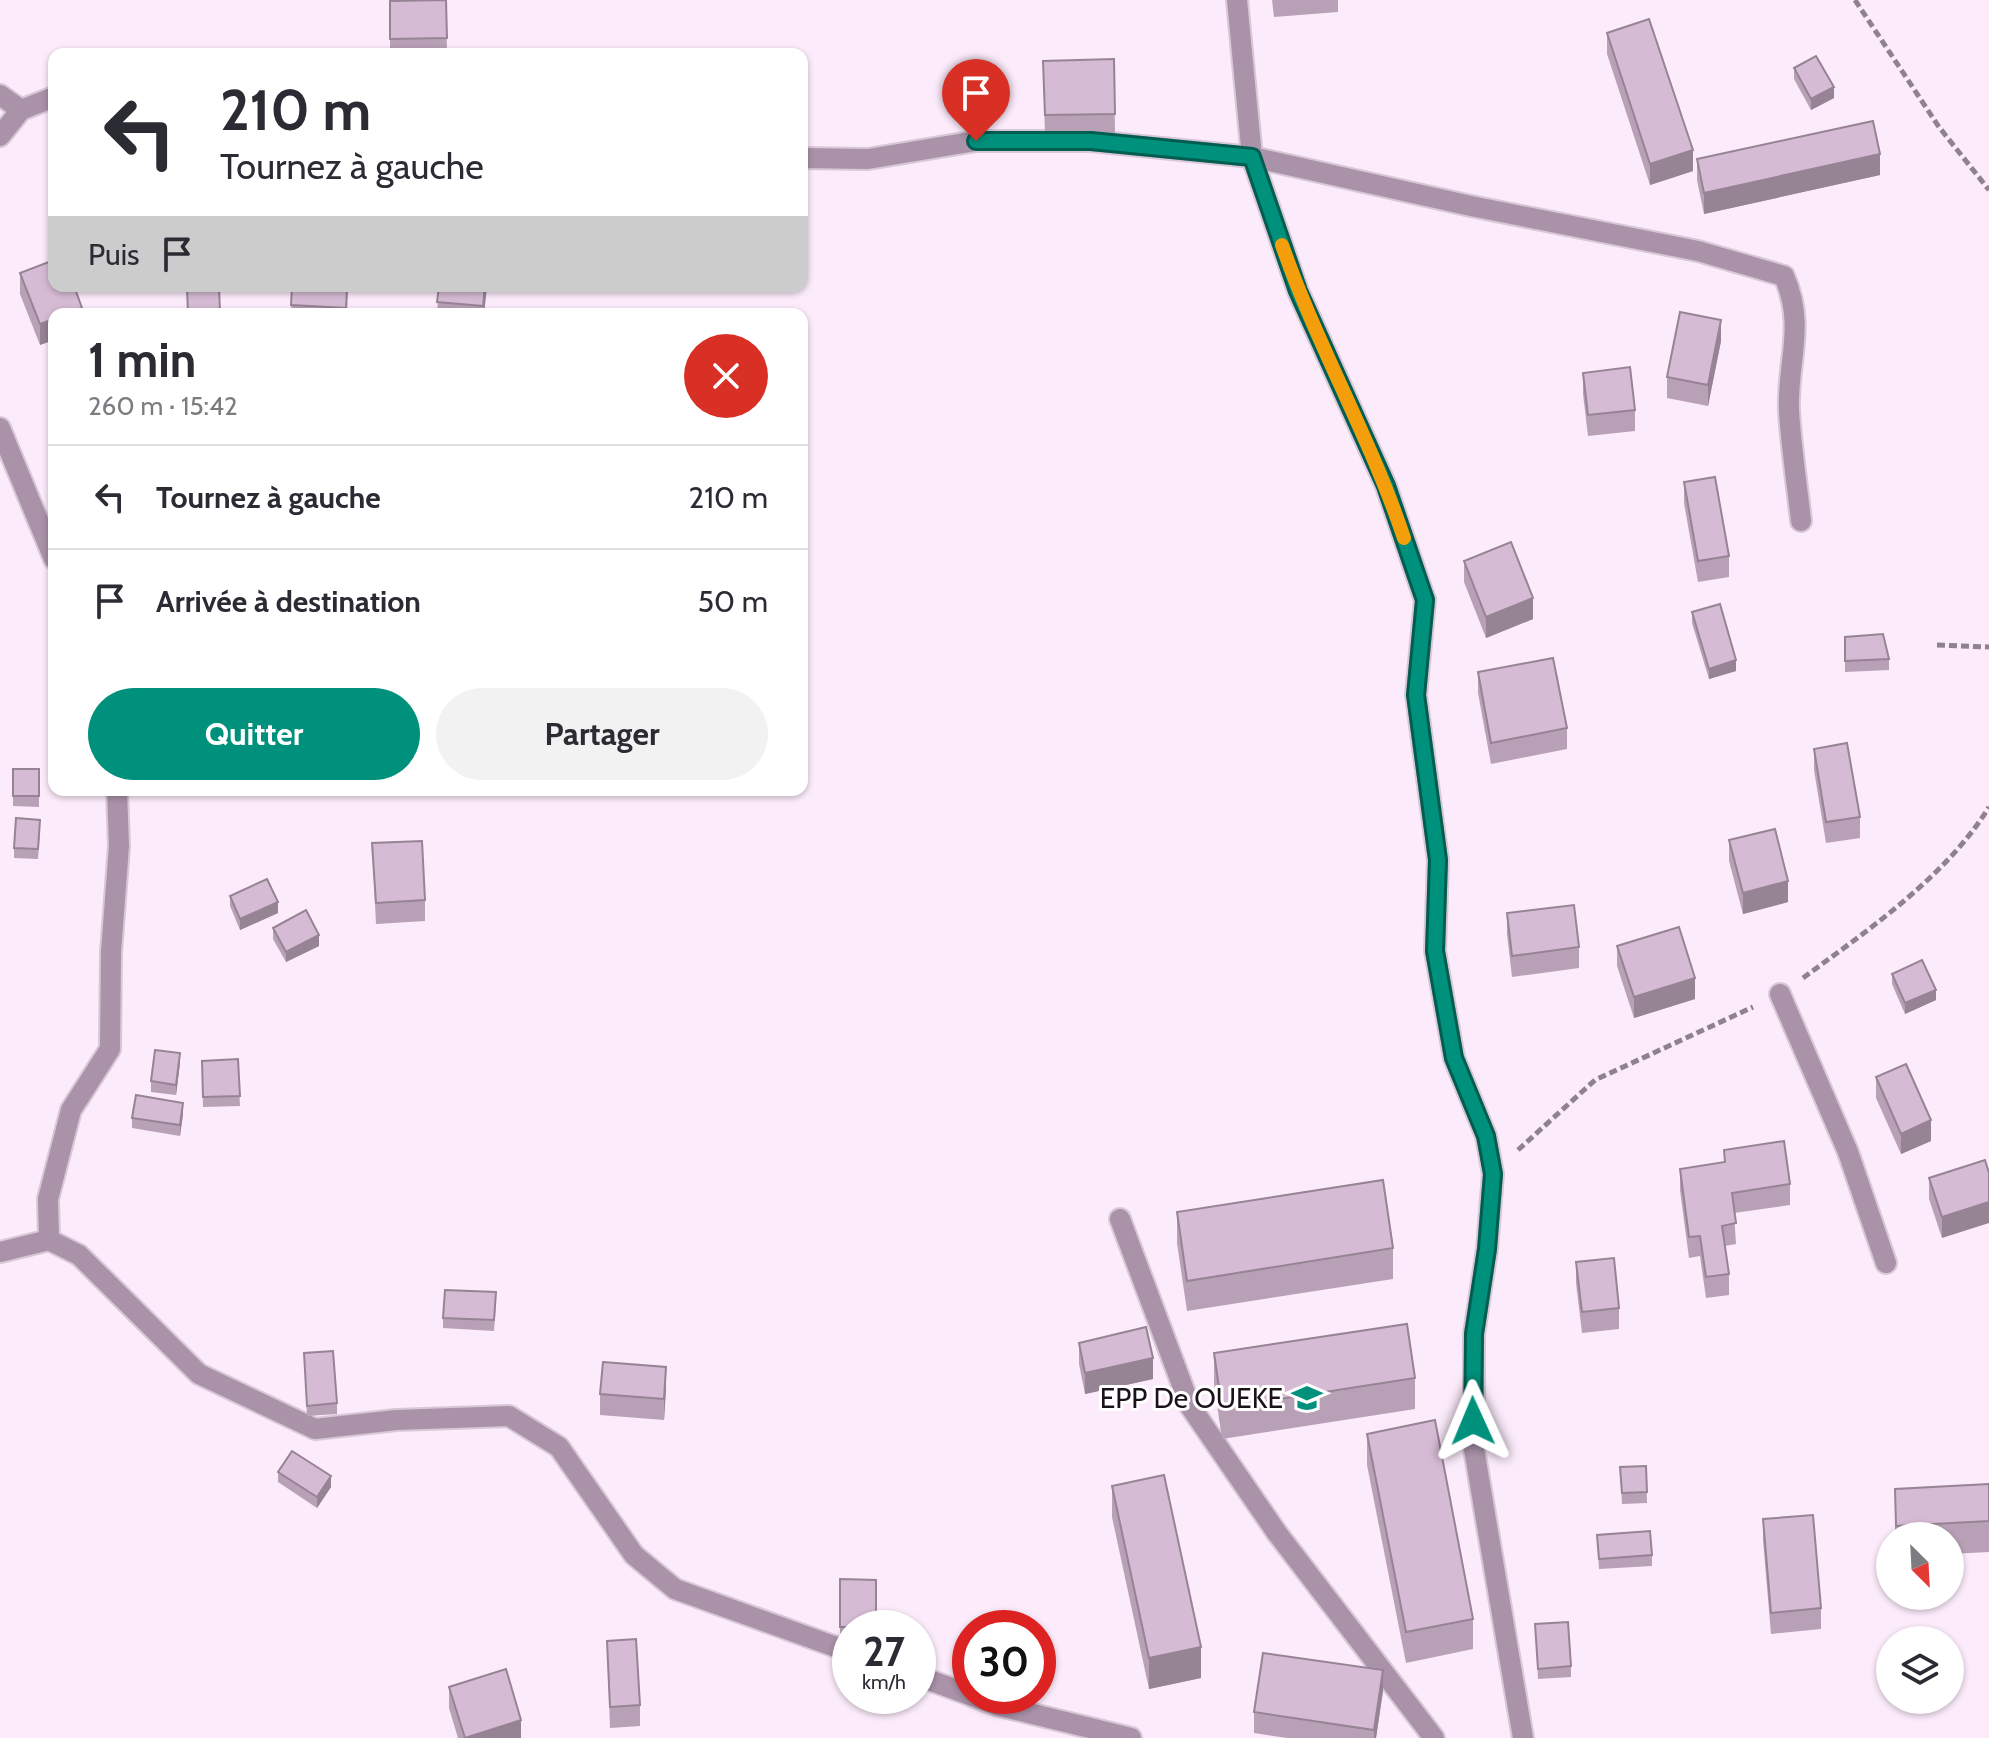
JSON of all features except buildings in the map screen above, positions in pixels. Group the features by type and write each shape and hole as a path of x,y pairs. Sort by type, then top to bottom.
{"street":[{"path":"1237,0 1252,157 1298,291 1386,486 1425,600 1416,695 1438,860 1435,951 1454,1058 1486,1136 1493,1174 1487,1249 1474,1334 1474,1449 1523,1738"},
{"path":"0,95 21,110"},
{"path":"0,136 21,110 48,99"},
{"path":"808,158 868,159 976,141 1091,141 1252,157 1471,206 1698,251 1784,276 1796,324 1789,408 1801,521"},
{"path":"0,428 48,544"},
{"path":"49,1240 48,1199 71,1110 110,1049 111,952 119,846 117,796"},
{"path":"1780,994 1848,1152 1886,1263"},
{"path":"1120,1219 1190,1406 1277,1533 1434,1738"},
{"path":"0,1252 49,1240 79,1255 199,1374 315,1429 396,1420 509,1416 559,1447 634,1555 675,1589 832,1646"},
{"path":"1033,1714 1131,1738"}],"path":[{"path":"1855,0 1939,127 1989,190"},
{"path":"1937,645 1989,647"}],"slow traffic":[{"path":"1282,245 1298,291 1386,486 1404,538"}],"place":[{"name":"EPP De OUEKE","path":"1307,1398"}],"route":[{"path":"976,141 1091,141 1252,157 1298,291 1386,486 1425,600 1416,695 1438,860 1435,951 1454,1058 1486,1136 1493,1174 1487,1249 1474,1334 1473,1421"}]}
